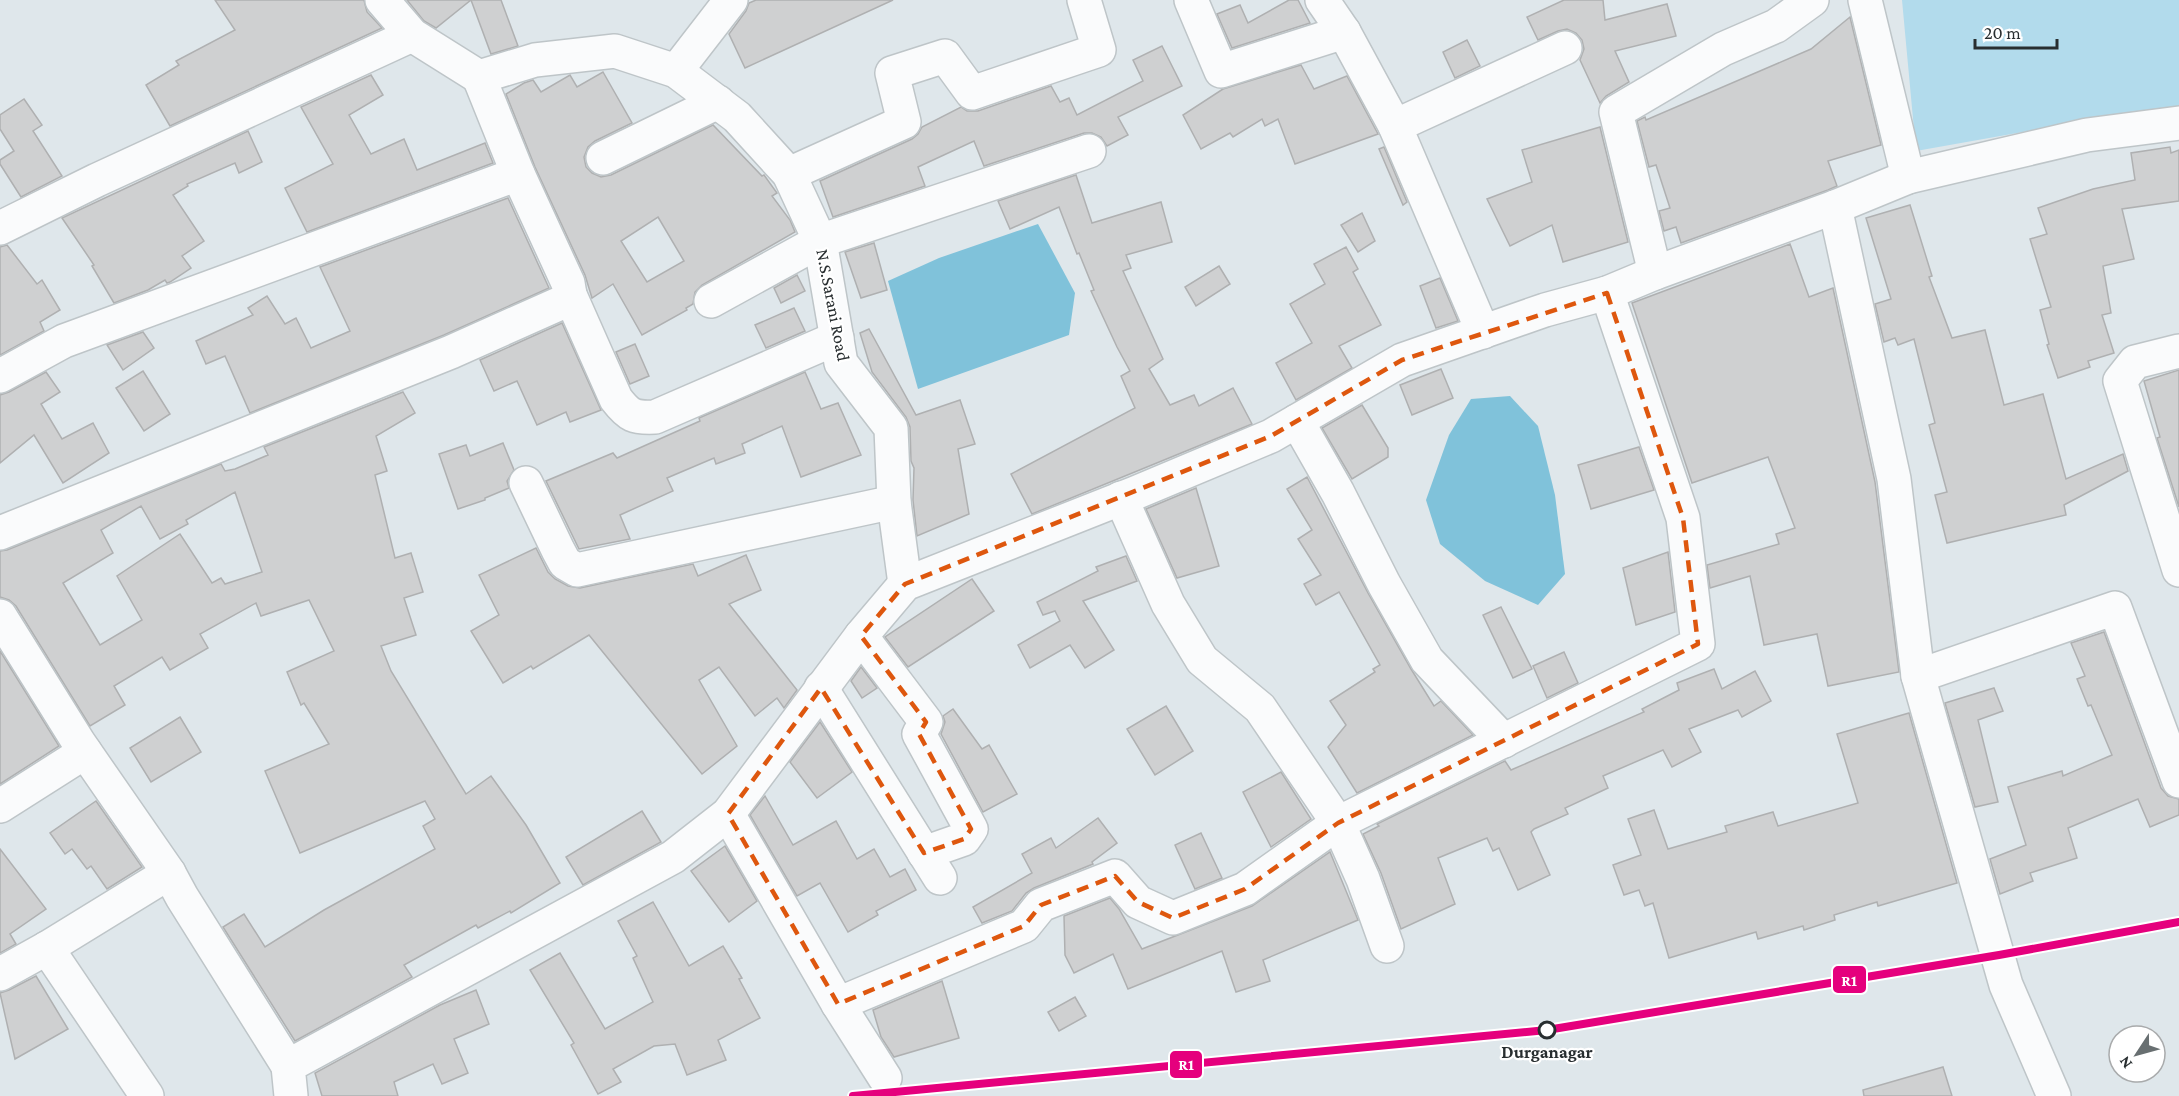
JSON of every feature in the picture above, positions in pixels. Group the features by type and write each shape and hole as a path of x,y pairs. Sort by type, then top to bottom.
{"street":[{"path":"382,0 412,36 478,77 518,174 568,283 570,295 616,399 627,414 641,418 656,417 837,338"},
{"path":"676,71 731,0"},
{"path":"789,174 904,122 892,73 945,56 972,93 1099,50 1084,0"},
{"path":"1191,0 1221,72 1344,32"},
{"path":"1322,0 1344,32 1395,126 1483,332"},
{"path":"1655,273 1616,112 1723,50 1776,26 1812,0"},
{"path":"1865,0 1908,177"},
{"path":"0,228 108,175 412,36"},
{"path":"1395,126 1565,48"},
{"name":"N.S.Sarani Road","path":"478,77 535,60 615,51 676,71 737,117 789,174 820,241 841,363 891,428 894,502 905,584"},
{"path":"603,158 718,102"},
{"path":"3,628 169,873 290,1081 673,857 728,814 861,636 905,584 1270,436 1402,360 1545,310 1607,293 1908,177 2087,135 2179,123"},
{"path":"711,301 820,241 1089,151"},
{"path":"0,376 64,341 518,174"},
{"path":"1835,207 1894,479 1918,676 2006,985 2054,1096"},
{"path":"838,1004 1024,926 1041,905 1115,876 1138,902 1173,918 1245,889 1338,823 1698,644 1683,518 1607,293"},
{"path":"0,532 451,352 563,302 570,295"},
{"path":"2179,351 2135,362 2120,381 2179,570"},
{"path":"1298,421 1427,660 1504,741"},
{"path":"526,483 565,563 577,570 894,502"},
{"path":"1120,498 1168,604 1202,660 1260,708 1338,823 1387,946"},
{"path":"1918,676 2115,608 2179,781"},
{"path":"821,688 932,865 964,839 971,829 919,734 926,722 861,636"},
{"path":"0,807 85,752"},
{"path":"728,814 838,1004 885,1078"},
{"path":"0,974 169,873"},
{"path":"47,948 147,1096"}],"highlighted area":[{"path":"1607,293 1683,518 1698,644 1338,823 1245,889 1173,918 1138,902 1115,876 1041,905 1024,926 838,1004 728,814 821,688 924,853 964,839 971,829 919,734 926,722 861,636 905,584 1271,436 1402,360"}],"shaded area":[{"path":"1902,0 2179,0 2179,108 2096,119 1916,151"},
{"path":"1038,224 1075,293 1069,335 918,389 888,281 939,258"},
{"path":"1510,396 1538,426 1555,495 1565,574 1538,605 1485,581 1440,544 1426,500 1449,435 1471,399"}],"building":[{"path":"215,0 364,0 367,12 382,28 170,126 146,85 179,65 176,61 235,30"},
{"path":"407,0 471,0 436,28 424,21"},
{"path":"471,0 501,0 518,46 491,54"},
{"path":"756,0 893,0 745,68 729,34 746,11 749,3"},
{"path":"1289,0 1298,0 1310,23 1232,48 1217,14 1240,5 1248,23"},
{"path":"1564,0 1603,0 1605,20 1667,4 1676,36 1615,51 1629,82 1606,96 1600,103 1580,60 1584,49 1582,40 1576,33 1567,29 1538,40 1527,17"},
{"path":"1850,17 1881,145 1828,161 1837,186 1828,190 1681,243 1676,227 1664,231 1659,211 1670,208 1656,165 1649,167 1637,121 1645,117 1646,120 1811,49"},
{"path":"1467,40 1480,66 1455,78 1443,52"},
{"path":"1162,46 1182,86 1118,117 1128,135 1107,146 1101,137 1092,133 1084,133 984,166 974,141 918,167 925,186 833,217 820,181 912,139 922,127 961,107 967,111 978,111 1051,86 1060,102 1069,98 1077,115 1143,81 1133,60"},
{"path":"1301,65 1314,89 1347,76 1378,134 1295,164 1278,119 1265,126 1262,119 1233,137 1230,133 1201,149 1183,115 1223,89"},
{"path":"603,72 632,123 595,141 588,147 584,157 586,167 592,173 601,177 611,175 713,125 762,176 764,175 777,193 772,196 790,220 795,232 702,285 695,292 693,304 686,308 687,310 642,335 613,284 592,298 585,275 535,167 506,94 533,80 541,92 570,75 577,87","holes":["658,217 684,261 647,282 621,241"]},
{"path":"371,75 383,95 349,115 371,154 404,139 417,170 485,143 493,163 307,232 285,188 333,164 301,107"},
{"path":"24,99 42,125 33,131 62,176 21,197 0,164 0,160 14,151 0,129 0,115"},
{"path":"1600,127 1628,242 1563,262 1552,225 1510,246 1487,199 1532,182 1522,150"},
{"path":"248,131 262,162 239,173 235,163 187,184 188,186 173,195 204,241 182,256 191,268 170,282 167,283 165,280 148,290 114,303 92,266 94,265 62,218"},
{"path":"1384,147 1407,202 1403,205 1379,149"},
{"path":"2170,147 2171,153 2179,150 2179,201 2122,209 2134,259 2103,266 2111,313 2102,315 2114,353 2088,361 2090,367 2058,378 2047,345 2049,344 2040,310 2051,307 2030,239 2047,234 2038,208 2093,189 2135,180 2131,153"},
{"path":"1076,175 1092,223 1161,202 1172,242 1126,255 1131,268 1123,271 1163,359 1149,369 1170,405 1194,395 1199,406 1233,388 1252,424 1032,514 1011,474 1135,408 1121,376 1130,371 1091,291 1094,290 1059,207 1010,229 998,201"},
{"path":"508,198 549,288 444,335 250,413 225,356 206,364 196,341 253,315 248,308 267,296 285,324 296,318 311,348 350,331 320,267"},
{"path":"1910,205 1932,276 1929,277 1952,338 1985,330 2004,405 2043,394 2066,479 2123,454 2128,471 2064,505 2066,515 1947,543 1935,495 1947,492 1929,425 1935,423 1914,339 1898,345 1895,338 1884,342 1875,304 1891,299 1866,218"},
{"path":"1362,213 1375,241 1358,252 1341,225"},
{"path":"874,243 887,290 861,298 845,252"},
{"path":"1790,244 1809,297 1833,288 1875,482 1899,672 1828,686 1817,634 1764,645 1750,576 1710,588 1707,565 1779,544 1776,534 1795,528 1768,457 1692,483 1632,303"},
{"path":"7,245 37,284 42,280 60,310 40,322 44,331 0,355 0,247"},
{"path":"1346,247 1358,269 1353,272 1381,325 1339,346 1352,368 1296,400 1276,363 1312,343 1290,304 1325,284 1314,264"},
{"path":"1219,266 1230,284 1196,306 1185,287"},
{"path":"797,275 805,291 781,303 774,288"},
{"path":"1440,278 1458,321 1436,328 1420,286"},
{"path":"794,308 805,331 766,348 755,325"},
{"path":"562,323 601,410 570,422 566,412 537,425 517,381 494,391 480,360"},
{"path":"869,329 916,415 960,400 975,444 958,449 969,514 917,536 910,427 906,417 872,372 860,333"},
{"path":"143,332 154,348 123,370 107,345"},
{"path":"635,344 649,376 630,384 616,352"},
{"path":"1441,369 1453,398 1412,415 1400,385"},
{"path":"2179,370 2179,507 2157,438 2160,437 2144,381"},
{"path":"143,371 170,414 144,431 116,388"},
{"path":"46,372 60,392 41,404 62,439 93,423 109,453 63,483 34,435 0,463 0,395"},
{"path":"805,372 821,409 838,403 861,455 801,477 782,426 742,444 745,453 716,464 714,458 667,478 673,491 620,515 630,539 579,549 546,481 613,453 617,458 700,421 699,418"},
{"path":"403,392 415,413 376,436 387,471 375,475 395,558 411,553 423,592 404,598 416,635 381,646 391,671 466,794 491,776 526,825 560,883 511,913 510,911 478,928 476,925 404,965 412,977 295,1041 223,927 244,914 265,947 324,910 435,849 423,826 435,819 425,801 300,853 265,771 329,744 304,703 301,705 287,672 334,651 309,600 261,616 256,603 200,634 208,648 170,670 162,657 114,686 125,705 90,726 16,606 0,597 0,551 221,464 225,471 235,469 268,455 264,447","holes":["235,492 262,572 225,584 221,578 212,583 180,534 117,576 142,620 100,645 63,583 113,553 101,530 141,506 160,539 188,524 186,520"]},
{"path":"1362,405 1388,448 1388,457 1352,479 1322,428"},
{"path":"503,443 514,470 507,481 509,488 485,500 458,509 439,454 466,445 470,456"},
{"path":"1639,447 1654,490 1591,509 1578,465"},
{"path":"1307,477 1368,593 1434,706 1441,701 1473,735 1357,793 1328,747 1346,725 1330,701 1375,672 1373,669 1380,665 1339,592 1316,605 1304,584 1321,575 1298,539 1312,530 1287,489"},
{"path":"1196,488 1219,566 1177,578 1146,509"},
{"path":"536,548 548,572 555,579 568,586 580,588 693,564 698,576 746,555 761,590 729,604 797,690 784,708 777,698 755,716 719,667 699,680 737,746 702,774 589,635 533,669 531,666 503,683 471,631 499,615 479,575"},
{"path":"1668,552 1675,612 1636,625 1623,568"},
{"path":"1126,556 1137,581 1083,601 1114,650 1085,668 1070,645 1030,668 1018,645 1060,621 1055,611 1043,615 1037,602 1098,571 1096,567"},
{"path":"972,579 994,611 908,667 885,637"},
{"path":"1501,607 1532,669 1513,678 1483,615"},
{"path":"2104,632 2161,788 2168,796 2179,799 2179,815 2150,827 2138,799 2068,828 2077,858 2030,873 2033,881 2000,894 1990,859 2026,845 2008,787 2062,771 2063,776 2112,755 2091,705 2088,706 2077,679 2085,676 2071,643"},
{"path":"0,651 59,746 0,784"},
{"path":"1564,652 1578,683 1547,698 1533,666"},
{"path":"861,667 877,688 862,698 851,681"},
{"path":"1714,669 1722,689 1755,671 1771,701 1742,717 1738,710 1689,729 1701,752 1672,767 1663,750 1603,776 1608,788 1565,808 1568,814 1534,829 1531,832 1550,875 1518,890 1499,848 1493,851 1487,838 1438,858 1455,904 1401,929 1381,873 1363,834 1379,826 1377,824 1505,761 1511,770 1644,712 1642,709 1679,690 1677,683"},
{"path":"1994,688 2003,711 1978,720 1998,802 1975,807 1945,703"},
{"path":"1166,706 1193,751 1155,775 1127,729"},
{"path":"953,709 982,749 989,745 1017,794 983,812 941,734 945,722 943,716"},
{"path":"1909,713 1957,883 1878,906 1877,902 1834,915 1835,920 1804,930 1803,926 1758,939 1756,932 1669,958 1653,903 1645,906 1639,890 1624,895 1613,865 1641,855 1628,819 1654,810 1668,849 1727,832 1725,826 1773,812 1778,826 1858,803 1837,734"},
{"path":"180,717 201,752 151,782 130,748"},
{"path":"820,722 852,772 817,798 790,762"},
{"path":"1281,772 1311,819 1271,847 1243,792"},
{"path":"765,796 793,845 836,821 857,859 874,849 890,877 905,869 916,890 876,911 878,915 848,932 820,883 797,896 750,815"},
{"path":"96,801 142,867 107,889 91,866 87,869 72,849 65,854 50,833"},
{"path":"642,811 661,842 583,885 566,857"},
{"path":"1098,818 1117,843 1092,862 1093,864 1034,888 1026,893 1012,911 982,923 973,907 1032,873 1022,854 1051,838 1056,848"},
{"path":"1201,833 1222,878 1195,889 1175,845"},
{"path":"725,846 757,901 729,922 691,871"},
{"path":"0,849 46,909 10,934 16,944 0,953"},
{"path":"1330,852 1358,920 1263,960 1270,981 1236,992 1222,951 1128,989 1113,954 1074,973 1065,955 1064,916 1110,898 1142,949 1252,906"},
{"path":"653,902 689,966 723,946 742,978 739,979 760,1018 718,1040 726,1060 687,1075 675,1044 654,1046 613,1069 621,1082 598,1094 571,1045 574,1043 530,970 560,953 605,1029 653,1002 633,958 637,956 618,921"},
{"path":"36,976 68,1029 15,1059 0,993"},
{"path":"942,981 959,1038 894,1057 881,1037 873,1010"},
{"path":"476,990 489,1024 454,1039 468,1073 442,1084 433,1064 394,1082 398,1096 322,1096 315,1073 440,1005"},
{"path":"1075,997 1086,1016 1059,1031 1048,1012"},
{"path":"1943,1067 1952,1096 1864,1096 1863,1090"}],"transit line":[{"name":"R1","path":"853,1096 1547,1030 1999,955 2179,922"}],"place":[{"name":"Durganagar","path":"1547,1030"}]}
